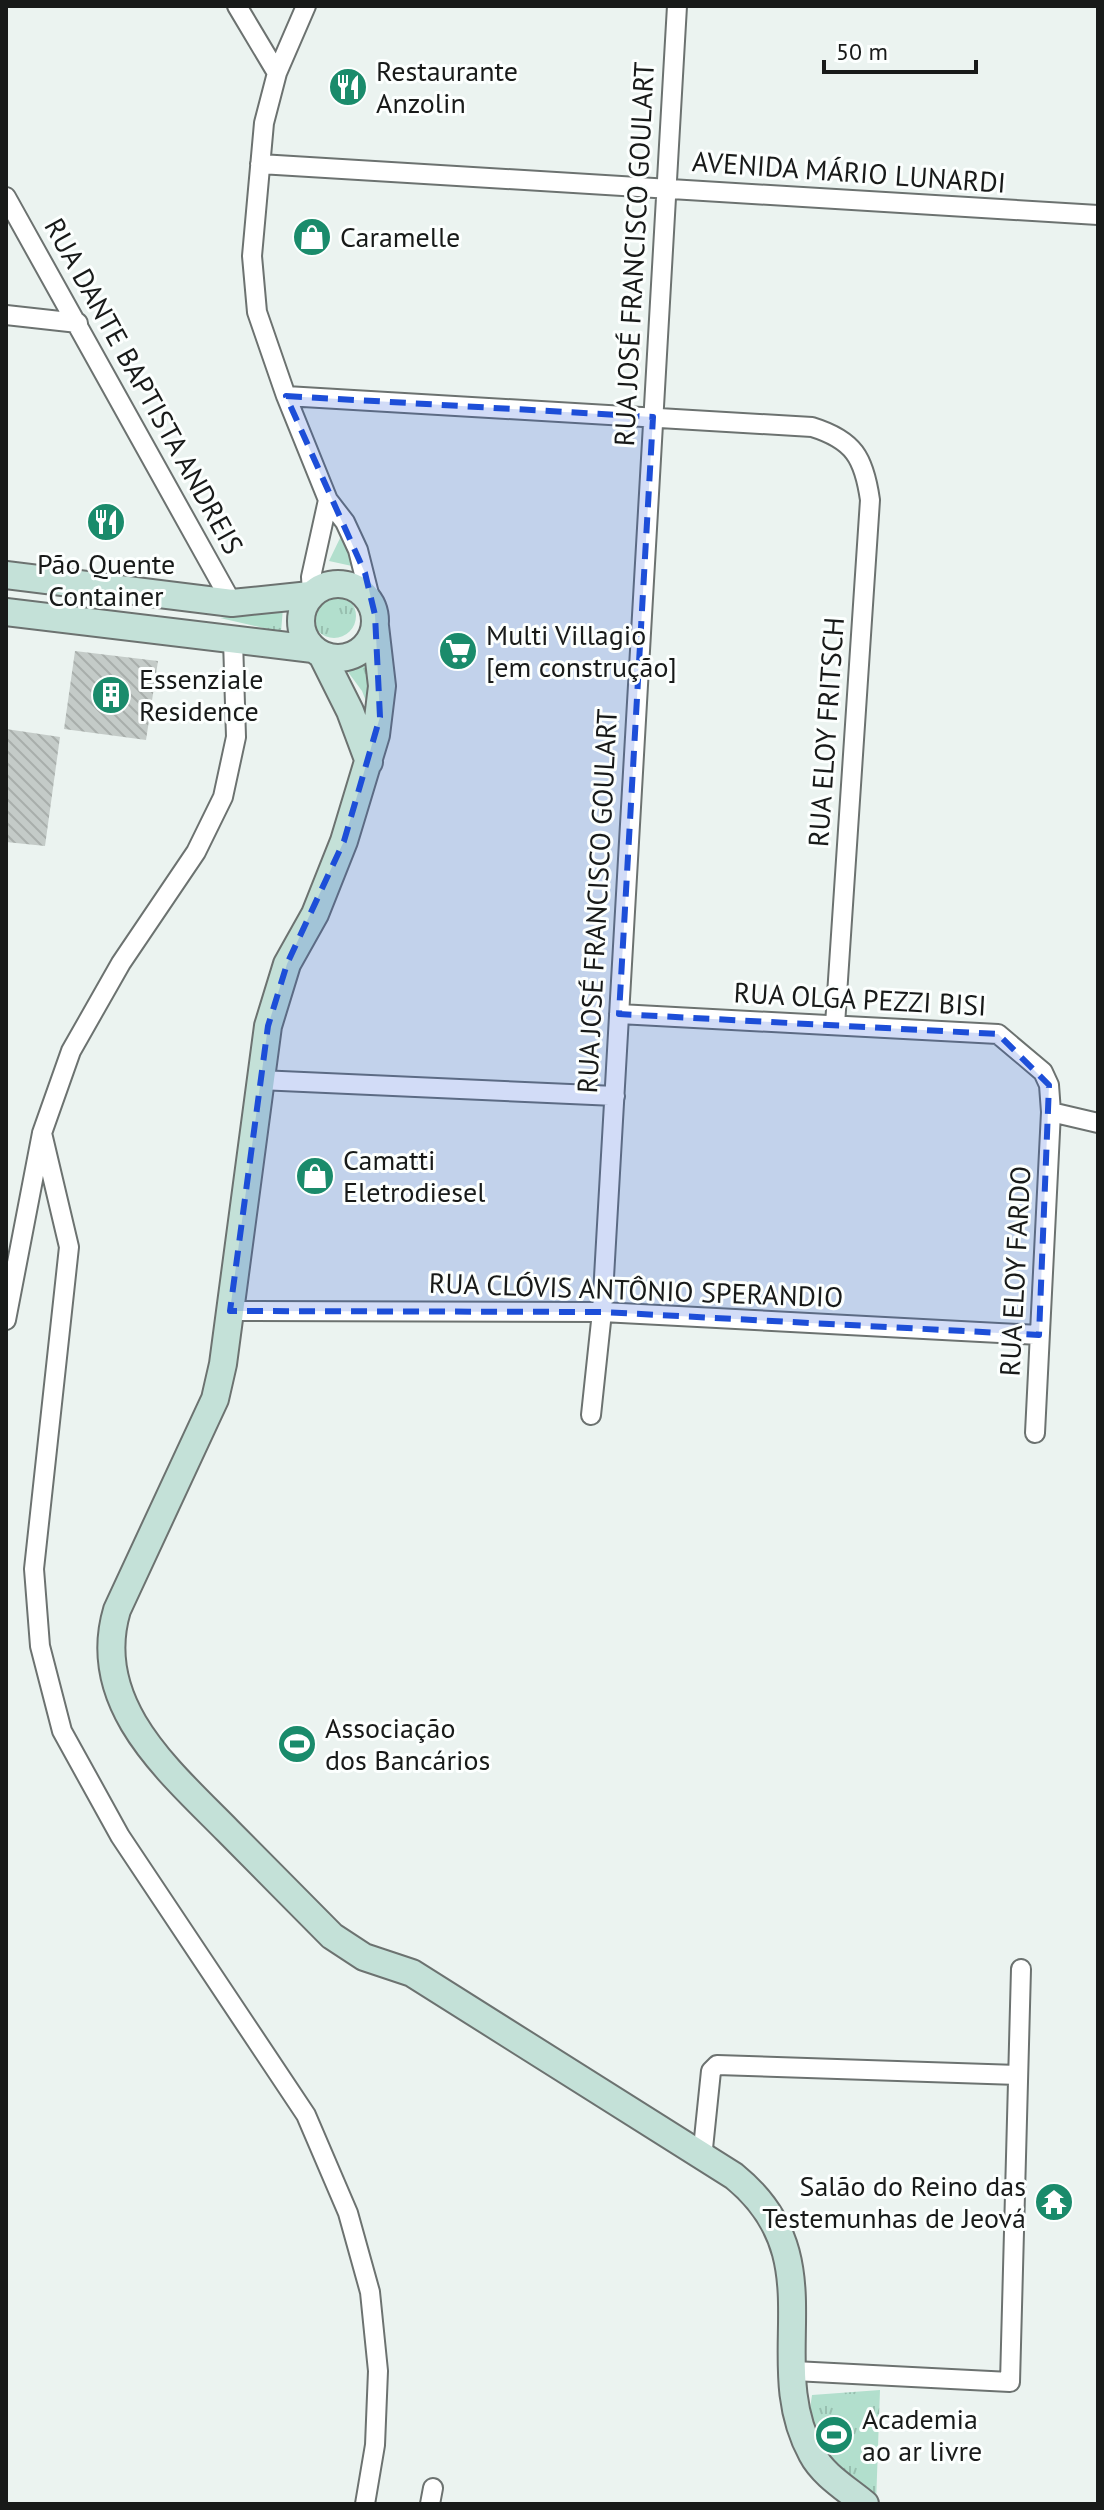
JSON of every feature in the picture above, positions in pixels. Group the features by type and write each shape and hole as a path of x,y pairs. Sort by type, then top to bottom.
{"main road":[{"path":"6,575 232,603 311,594"},
{"path":"43,617 46,580"},
{"path":"369,762 350,711 318,652 301,629 303,605 311,594 323,586 337,583 362,592 373,614 382,686 380,717 369,762 344,841 315,914 287,964 268,1026 230,1311 215,1399 117,1610 109,1638 116,1686 135,1728 165,1768 332,1936 364,1957 412,1973 755,2194 774,2218 785,2246 792,2282 797,2410 812,2455 827,2473 865,2504"},
{"path":"6,612 345,657 355,654 371,637 373,614"}],"street":[{"path":"237,6 277,73"},
{"path":"306,6 277,73 264,123 252,256 257,312 286,396 328,500 345,522 358,550 373,614"},
{"name":"RUA JOSÉ FRANCISCO GOULART","path":"591,1415 602,1312 664,189 677,6"},
{"name":"AVENIDA MÁRIO LUNARDI","path":"260,164 1098,215"},
{"name":"RUA DANTE BAPTISTA ANDREIS","path":"6,197 232,603"},
{"path":"6,315 78,323"},
{"path":"286,396 653,417"},
{"name":"RUA ELOY FRITSCH","path":"653,417 812,427 835,434 865,466 870,500 835,1025"},
{"path":"311,594 311,577 328,500"},
{"path":"6,1320 42,1133 71,1051 121,963 196,852 223,797 236,737 233,640"},
{"name":"RUA OLGA PEZZI BISI","path":"619,1014 1005,1037 1043,1072 1049,1085 1051,1112"},
{"path":"259,1080 615,1096"},
{"path":"1051,1112 1098,1123"},
{"name":"RUA ELOY FARDO","path":"1035,1433 1051,1112"},
{"path":"42,1133 69,1247 34,1569 40,1646 62,1731 135,1860 306,2115 348,2213 370,2292 378,2371 375,2445 365,2504"},
{"name":"RUA CLÓVIS ANTÔNIO SPERANDIO","path":"230,1311 602,1312 1039,1335"},
{"path":"794,2371 1010,2382 1021,1969"},
{"path":"702,2158 711,2071 717,2065 1018,2075"}],"highlighted area":[{"path":"286,396 653,417 619,1014 998,1034 1049,1085 1039,1335 602,1312 230,1311 268,1026 287,964 344,841 380,717 375,615 365,573"}],"green space":[{"path":"342,534 352,566 329,561"},
{"path":"334,594 349,601 356,616 349,631 334,638 319,631 312,616 319,601"},
{"path":"283,608 281,632 220,618"},
{"path":"371,658 373,719 362,691 348,672"},
{"path":"880,2390 876,2504 835,2476 809,2416 812,2395"}],"building":[{"name":"Essenziale Residence","path":"75,651 158,661 146,740 64,729"},
{"path":"6,729 60,737 45,846 6,842"}],"place":[{"name":"Restaurante Anzolin","path":"348,87"},
{"name":"Caramelle","path":"312,237"},
{"name":"Pão Quente Container","path":"106,522"},
{"name":"Multi Villagio [em construção]","path":"458,651"},
{"name":"Essenziale Residence","path":"111,695"},
{"name":"Camatti Eletrodiesel","path":"315,1176"},
{"name":"Associação dos Bancários","path":"297,1744"},
{"name":"Salão do Reino das Testemunhas de Jeová","path":"1054,2202"},
{"name":"Academia ao ar livre","path":"834,2435"}]}
